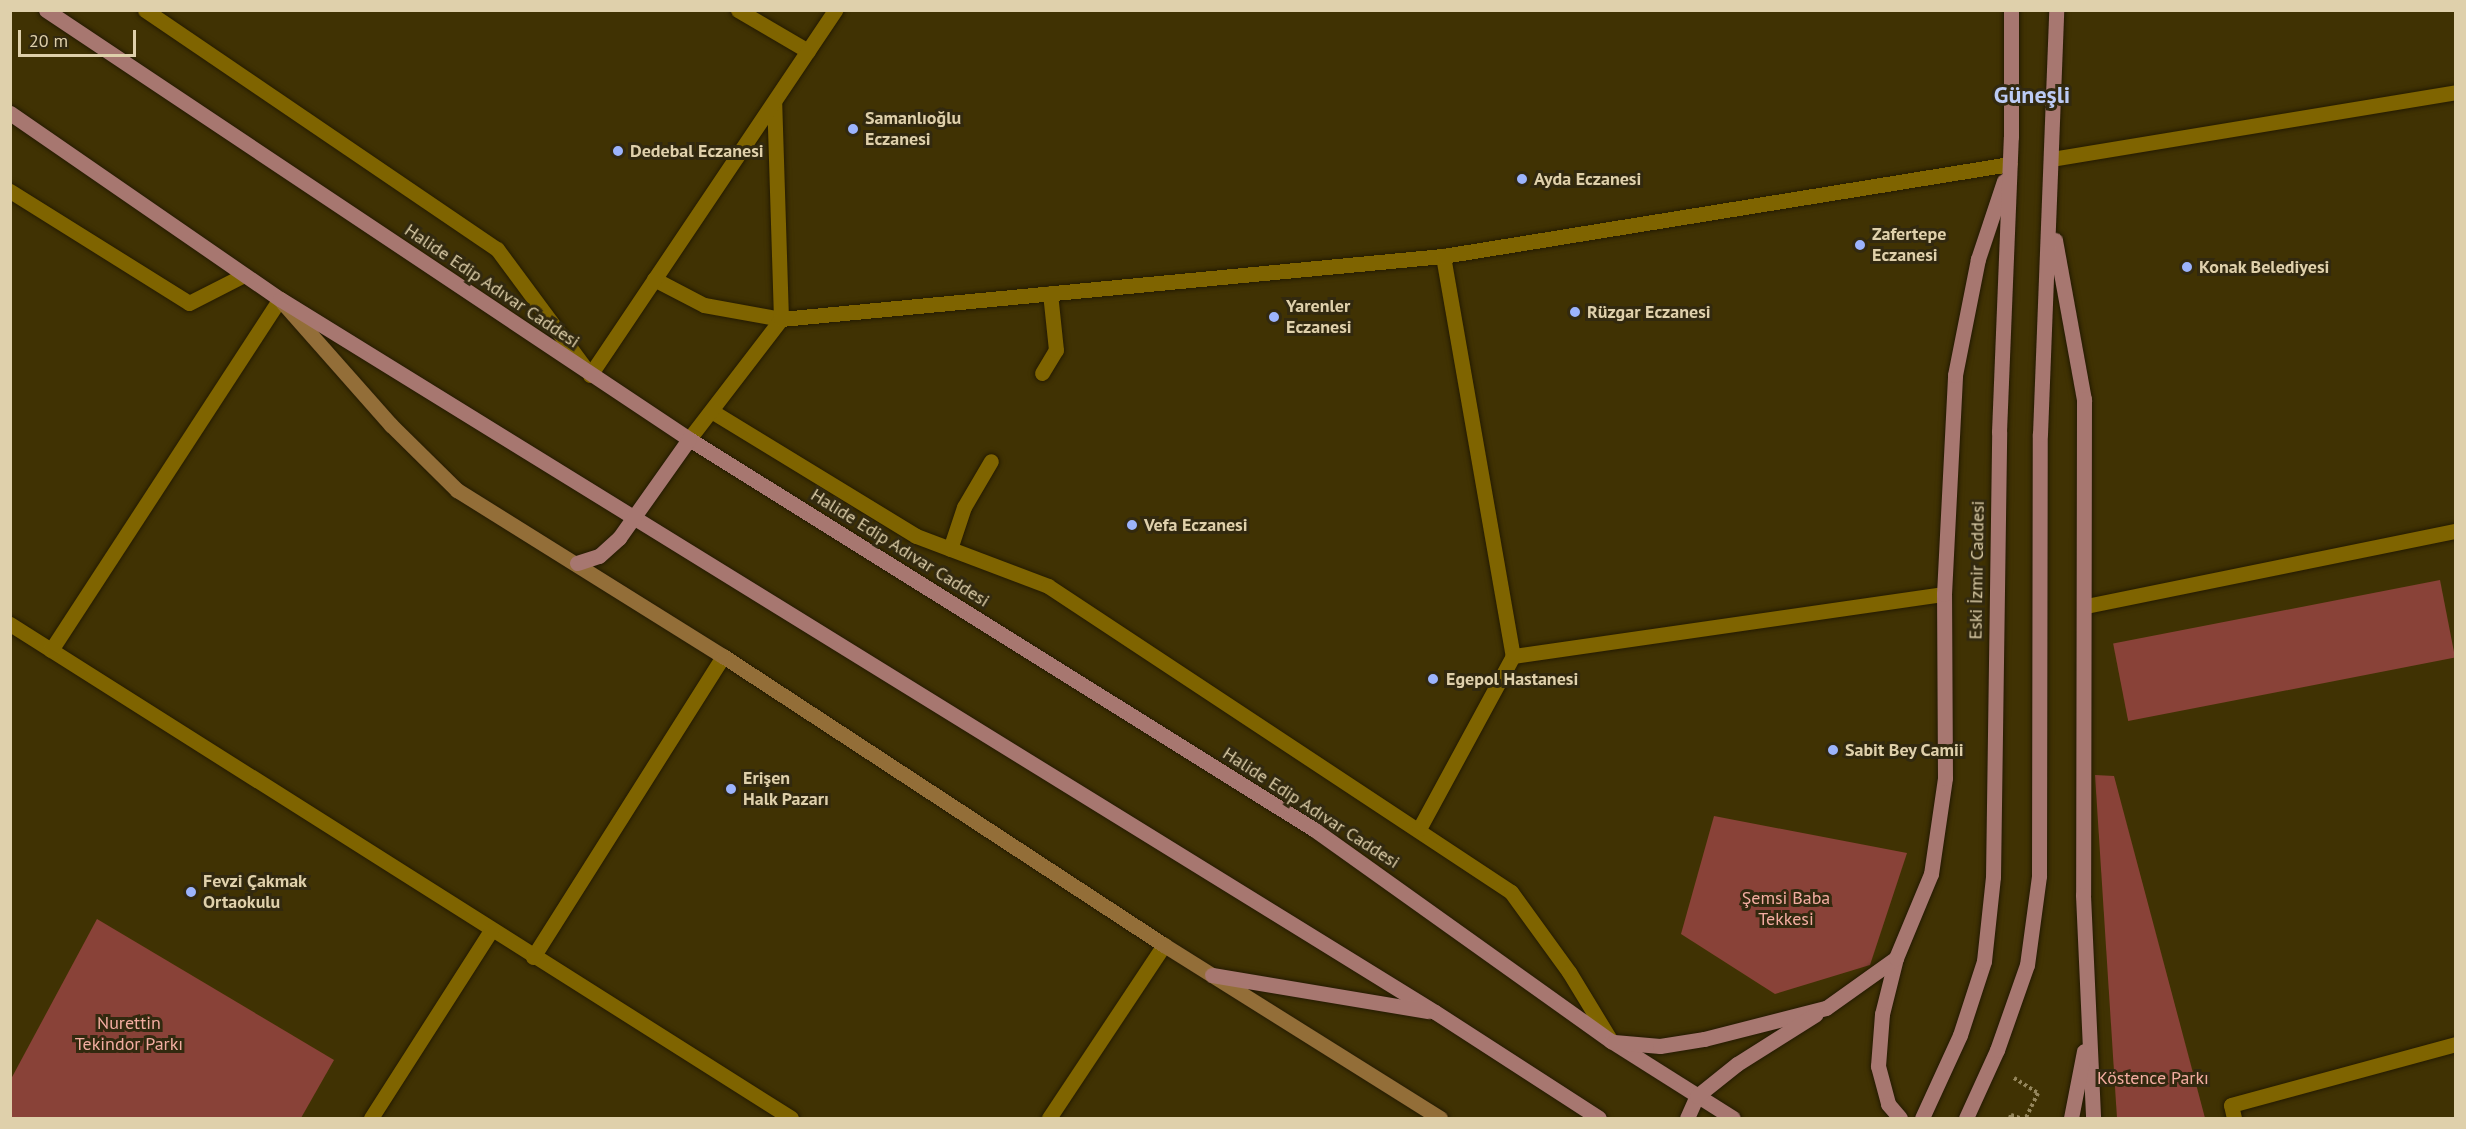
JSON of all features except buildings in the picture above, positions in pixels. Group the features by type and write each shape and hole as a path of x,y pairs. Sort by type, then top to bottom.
{"main road":[{"name":"Halide Edip Adıvar Caddesi","path":"46,10 688,439 1315,830 1611,1041 1733,1119"},
{"name":"Eski İzmir Caddesi","path":"1922,1119 1960,1035 1984,961 1993,877 1999,432 2010,164 2011,10"},
{"path":"1966,1119 1997,1050 2027,965 2039,876 2040,434 2056,10"},
{"path":"10,113 280,299 635,516 1435,1012 1599,1119"},
{"path":"1900,1119 1888,1104 1878,1066 1882,1014 1896,958 1931,874 1945,777 1944,594 1955,375 1978,259 2010,164"},
{"path":"2050,214 2084,399 2086,606 2083,895 2093,1119"},
{"path":"280,299 391,425 457,490 723,656 1164,945 1440,1119"},
{"path":"577,563 599,555 619,538 688,439"},
{"path":"1687,1119 1697,1096 1737,1064 1826,1008 1896,958"},
{"path":"1212,975 1435,1012"},
{"path":"1611,1041 1660,1046 1704,1039 1826,1008"},
{"path":"2071,1119 2089,1026"}],"street":[{"path":"145,10 497,249 590,375 835,10"},
{"path":"738,10 807,51"},
{"path":"2052,159 2456,92"},
{"path":"688,439 713,412 782,319 774,102"},
{"path":"654,279 704,305 782,319 1443,256 2010,164"},
{"path":"10,191 189,303 244,274"},
{"path":"1419,829 1513,656 1443,256"},
{"path":"1042,373 1056,350 1050,293"},
{"path":"51,650 280,299"},
{"path":"713,412 916,536 1048,586 1419,829 1511,892 1569,972 1611,1041"},
{"path":"950,549 964,507 991,460"},
{"path":"2086,606 2454,534"},
{"path":"1513,656 1944,594"},
{"path":"10,624 791,1119"},
{"path":"533,957 723,656"},
{"path":"371,1119 491,930"},
{"path":"1048,1119 1164,945"},
{"path":"2234,1119 2231,1105 2456,1044"}],"path":[{"path":"2008,1074 2038,1093 2026,1119"},
{"path":"2010,1119 2011,1115 2020,1119"}],"green space":[{"path":"2440,580 2455,658 2128,721 2113,644"},
{"name":"Köstence Parkı","path":"2095,775 2114,776 2205,1118 2117,1118"},
{"name":"Şemsi Baba Tekkesi","path":"1714,816 1907,853 1870,965 1775,994 1681,934"},
{"name":"Nurettin Tekindor Parkı","path":"97,919 334,1060 301,1118 11,1118 11,1079"}],"place":[{"name":"Samanlıoğlu Eczanesi","path":"853,129"},
{"name":"Dedebal Eczanesi","path":"618,151"},
{"name":"Ayda Eczanesi","path":"1522,179"},
{"name":"Zafertepe Eczanesi","path":"1860,245"},
{"name":"Konak Belediyesi","path":"2187,267"},
{"name":"Rüzgar Eczanesi","path":"1575,312"},
{"name":"Yarenler Eczanesi","path":"1274,317"},
{"name":"Vefa Eczanesi","path":"1132,525"},
{"name":"Egepol Hastanesi","path":"1433,679"},
{"name":"Sabit Bey Camii","path":"1833,750"},
{"name":"Erişen Halk Pazarı","path":"731,789"},
{"name":"Fevzi Çakmak Ortaokulu","path":"191,892"}],"district":[{"name":"Güneşli","path":"2032,95"}]}
